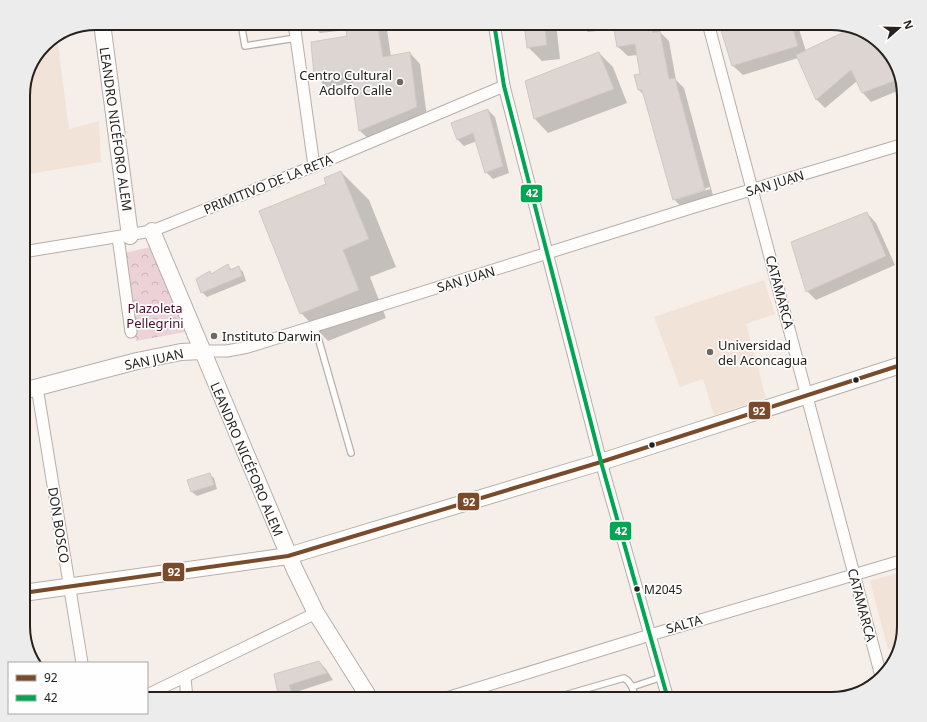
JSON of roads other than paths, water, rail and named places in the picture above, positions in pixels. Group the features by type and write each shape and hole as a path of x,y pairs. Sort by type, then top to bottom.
{"street":[{"name":"LEANDRO NICÉFORO ALEM","path":"103,30 124,236"},
{"path":"295,30 314,166"},
{"path":"495,30 504,86 547,254 601,462 666,692"},
{"name":"CATAMARCA","path":"710,30 880,670"},
{"name":"PRIMITIVO DE LA RETA","path":"30,251 152,231 314,166 504,86"},
{"name":"SAN JUAN","path":"30,389 181,352 238,350 752,189 897,146"},
{"name":"LEANDRO NICÉFORO ALEM","path":"152,231 288,556 316,613 366,692"},
{"path":"124,236 131,332"},
{"path":"30,592 288,556 601,462 897,366"},
{"name":"DON BOSCO","path":"30,389 70,587 82,662"},
{"name":"SALTA","path":"465,692 650,634 897,562"},
{"path":"153,692 316,613"},
{"path":"185,677 186,692"}],"lane":[{"path":"242,30 245,46 296,38"},
{"path":"315,327 351,453"},
{"path":"632,687 662,677"},
{"path":"575,692 624,678 629,681 634,692"}],"place":[{"name":"Centro Cultural Adolfo Calle","path":"400,82"},
{"name":"Instituto Darwin","path":"214,336"},
{"name":"Universidad del Aconcagua","path":"710,352"},
{"name":"M2045","path":"637,589"}],"park label":[{"name":"Plazoleta Pellegrini","path":"155,316"}]}
